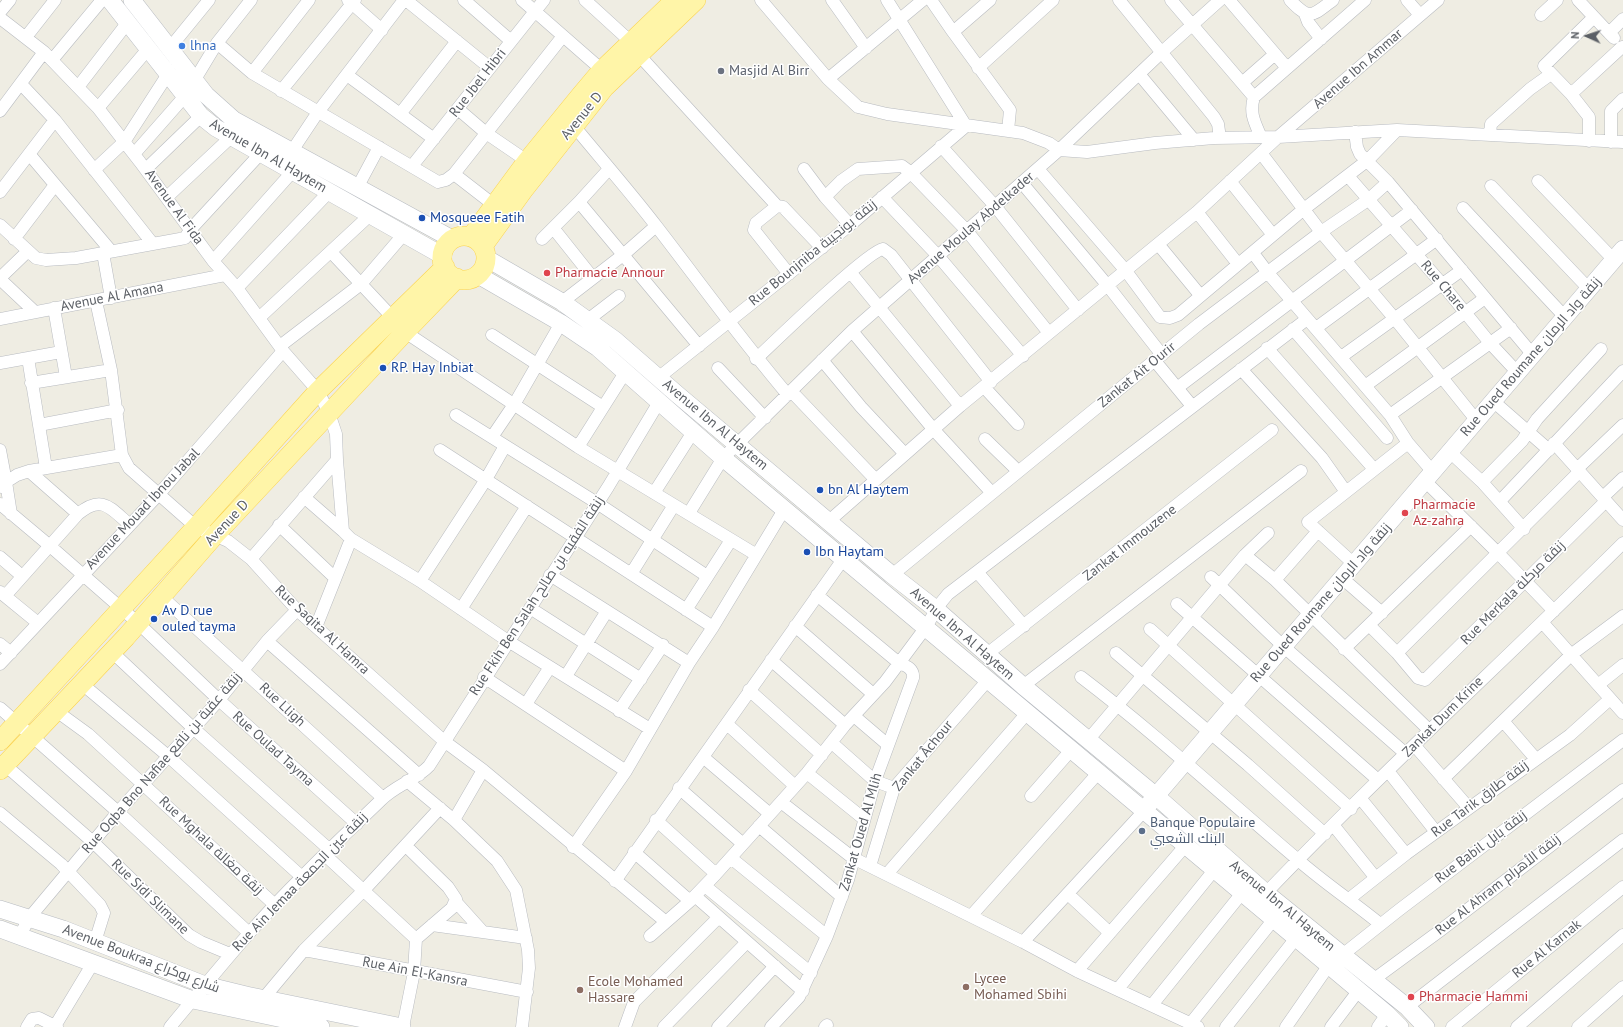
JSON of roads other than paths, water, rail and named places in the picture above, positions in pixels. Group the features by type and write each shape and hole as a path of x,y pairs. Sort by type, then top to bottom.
{"main road":[{"name":"Avenue Ibn Al Haytem","path":"110,0 201,116 230,137 293,171 404,235 448,267"},
{"name":"Avenue Ibn Al Haytem","path":"132,0 206,95 234,120 357,188 473,245 589,319 615,340 892,575 937,610 1023,686 1156,796 1266,893 1335,961 1382,1021 1400,1027"},
{"name":"Avenue D","path":"473,245 525,188 635,48 649,34 675,0"},
{"name":"Avenue D","path":"649,34 696,0"},
{"name":"Avenue D","path":"473,245 494,205 527,161 602,70 635,48"},
{"path":"473,245 482,270 478,275 472,278 448,267 444,250 473,245"},
{"name":"Rue Oued Roumane زنقة واد الرمان","path":"1144,811 1283,646 1618,255"},
{"name":"Avenue D","path":"0,741 318,391 392,317 448,267"},
{"name":"Avenue D","path":"2,767 138,623 215,535 405,332 448,267"},
{"name":"Avenue Ibn Al Haytem","path":"478,275 561,323 598,348 723,458 785,508 1296,938 1335,961 1373,980 1407,1007 1426,1027"},
{"name":"Avenue Boukraa شارع بوكراع","path":"0,909 30,917 205,985 263,999 402,1027"},
{"name":"Avenue Boukraa شارع بوكراع","path":"0,929 20,935 193,1000 269,1022 321,1027"}],"street":[{"path":"0,12 10,0"},
{"path":"26,37 55,0"},
{"path":"0,111 21,84 102,0"},
{"path":"134,154 185,96 217,43 251,0"},
{"path":"252,73 309,0"},
{"path":"292,151 318,112 405,0 490,68"},
{"path":"464,0 511,41"},
{"path":"522,0 602,70"},
{"name":"Rue Jbel Hibri","path":"412,166 544,0"},
{"path":"761,0 828,79 854,105 887,114 966,126 1023,132 1035,136 1059,150 1087,152 1220,138 1278,137 1398,130 1623,142"},
{"path":"832,0 866,48"},
{"path":"887,0 966,126"},
{"path":"828,79 923,0"},
{"path":"931,0 978,68 1010,110 1008,131"},
{"path":"953,32 990,0"},
{"path":"978,68 1053,0"},
{"path":"1119,0 1214,117 1218,124 1220,138"},
{"path":"1171,0 1193,24 1254,98"},
{"name":"Avenue Moulay Abdelkader","path":"689,513 723,458 852,331 1038,169 1162,52 1220,0"},
{"path":"1229,0 1287,68"},
{"path":"1290,0 1306,14 1308,22 1321,39"},
{"path":"1306,14 1314,13 1333,0"},
{"path":"1261,137 1252,117 1251,106 1254,98 1365,0"},
{"path":"1406,0 1420,15"},
{"name":"Avenue Ibn Ammar","path":"829,521 960,406 1023,356 1197,212 1278,137 1438,0"},
{"path":"1541,15 1558,0"},
{"path":"1571,94 1622,47 1578,0"},
{"path":"170,49 205,1"},
{"path":"281,91 352,1 382,30"},
{"path":"593,2 777,206 783,207 822,248"},
{"path":"1589,141 1589,117 1571,94 1544,66 1594,17"},
{"name":"Avenue Al Fida","path":"0,18 26,37 48,56 98,108 146,169 213,261 237,288 260,317 282,349 318,391 329,413 338,441 337,460 347,535"},
{"path":"1609,33 1623,19"},
{"path":"78,87 128,22"},
{"path":"217,43 252,73 438,182 446,180 454,174 563,36"},
{"path":"400,114 456,41"},
{"path":"98,108 148,50"},
{"path":"1242,83 1275,54"},
{"path":"94,170 124,142 168,74"},
{"path":"1139,74 1194,140"},
{"path":"1490,134 1492,124 1530,89 1551,74"},
{"path":"347,75 434,139"},
{"path":"21,84 55,120 154,244"},
{"path":"1610,142 1612,111 1623,99"},
{"path":"458,109 486,133 527,161"},
{"path":"146,169 201,116"},
{"path":"0,192 30,155 55,120"},
{"path":"574,126 656,226 756,358 876,480"},
{"name":"Rue Bounjniba زنقة بونجيبة","path":"658,378 822,248 966,126"},
{"path":"1038,169 1126,271 1162,318 1170,318 1178,314 1304,209 1368,160 1398,130"},
{"path":"1355,132 1357,148 1360,154 1368,160 1388,182 1533,355"},
{"path":"167,197 230,137"},
{"path":"941,146 995,206 1078,310"},
{"path":"357,188 378,147"},
{"path":"1260,153 1321,232 1369,290 1395,318 1477,421"},
{"path":"0,225 36,258 46,260 107,252 184,238 260,154"},
{"path":"30,155 107,252 111,298"},
{"path":"825,197 841,181 858,169 902,166 910,172 967,231 1049,333"},
{"path":"542,239 554,229 609,169"},
{"path":"804,169 825,197 850,225"},
{"path":"213,261 293,171"},
{"path":"454,174 494,205"},
{"name":"Rue Chare","path":"1348,176 1442,284 1490,344 1518,373"},
{"path":"1230,181 1273,235"},
{"path":"1538,181 1618,255"},
{"name":"Zankat Ait Ourir","path":"892,575 1158,358 1321,232 1368,200 1388,182"},
{"path":"1022,183 1108,286 1177,388 1192,406"},
{"path":"14,239 55,185"},
{"path":"1491,186 1589,289"},
{"path":"237,288 329,192"},
{"path":"882,198 939,256 1023,356"},
{"path":"579,202 699,346"},
{"path":"777,206 756,223 754,230 789,274"},
{"path":"1463,208 1565,317"},
{"path":"1177,388 1412,210"},
{"path":"1197,212 1238,264"},
{"path":"260,317 370,215"},
{"path":"562,302 623,255 656,226"},
{"path":"554,229 593,278"},
{"name":"Avenue Mouad Ibnou Jabal","path":"0,664 82,574 159,494 282,349 361,284 404,235"},
{"path":"1316,328 1437,239"},
{"path":"1158,244 1200,295"},
{"path":"756,358 851,273 877,251 883,249 891,255 1018,424"},
{"path":"28,251 0,279 34,312"},
{"path":"331,252 392,317"},
{"path":"1253,253 1291,301 1390,415 1429,476 1471,526 1554,611"},
{"path":"1341,357 1462,270"},
{"path":"851,273 960,406"},
{"name":"Avenue Al Amana","path":"0,319 225,275"},
{"path":"589,319 619,296"},
{"path":"1365,386 1466,314 1485,298"},
{"path":"3,486 17,475 29,471 122,455 118,410 96,301"},
{"path":"54,308 66,377"},
{"path":"650,936 705,886 807,773 832,744 845,725 900,663 948,594 978,573 1267,348 1307,319"},
{"path":"492,438 515,403 536,364 561,323"},
{"path":"1390,415 1443,379 1511,328"},
{"path":"1293,329 1387,438"},
{"path":"852,331 934,430 992,493"},
{"path":"405,332 515,403 578,447 755,554"},
{"path":"492,334 603,407"},
{"path":"1267,348 1374,469"},
{"path":"1482,482 1516,447 1529,430 1601,348"},
{"path":"0,363 61,352"},
{"path":"28,358 46,468"},
{"path":"822,360 861,407 905,454"},
{"path":"718,368 765,418"},
{"path":"1241,369 1322,458 1346,492"},
{"path":"31,383 111,370"},
{"path":"1500,501 1623,371"},
{"path":"578,447 626,372"},
{"path":"1493,401 1529,430 1552,446 1579,470 1623,520"},
{"name":"Rue Fkih Ben Salah زنقة الفقيه بن صالح","path":"407,780 419,775 429,766 484,677 618,471 659,402"},
{"path":"39,425 118,410"},
{"path":"456,415 597,503 707,576"},
{"path":"1368,624 1397,653 1524,529 1623,425"},
{"name":"Zankat Immouzene","path":"987,654 1272,430"},
{"path":"654,493 693,432"},
{"path":"985,439 1018,471"},
{"path":"1354,564 1318,531 1308,524 1309,520 1408,443"},
{"path":"420,581 485,481 504,446"},
{"path":"0,450 3,486 11,514"},
{"path":"440,450 485,481 713,627"},
{"path":"1450,452 1482,482 1524,529"},
{"name":"Rue Saqita Al Hamra","path":"122,455 128,468 196,527 228,541 250,559 297,610 444,741 483,770 573,847 666,922"},
{"path":"250,559 337,460"},
{"path":"29,471 78,514"},
{"path":"1023,686 1301,471"},
{"name":"Rue Merkala زنقة مركلة","path":"1397,653 1418,678 1423,680 1428,677 1526,581 1605,499 1623,478"},
{"path":"304,497 347,535 420,581 508,641 650,729"},
{"name":"Rue Oulad Tayma","path":"0,504 138,623 219,700 357,824"},
{"path":"38,623 2,594 22,576 78,514 89,505 99,504 112,510 129,524"},
{"path":"631,574 674,505"},
{"path":"461,609 526,506"},
{"path":"573,847 626,771 689,663 713,627 755,554 785,508"},
{"path":"280,525 334,577"},
{"path":"1344,649 1368,624 1382,613 1471,526"},
{"path":"1275,580 1318,531"},
{"path":"1088,740 1192,618 1215,581 1268,533"},
{"path":"316,627 347,535"},
{"path":"686,610 731,540"},
{"name":"Zankat Dum Krine","path":"1266,893 1361,799 1378,780 1415,746 1429,730 1623,543"},
{"path":"1245,555 1275,580 1344,649 1429,730"},
{"path":"0,557 22,576"},
{"path":"615,880 656,820 727,724 749,690 844,558"},
{"path":"978,573 1024,626"},
{"path":"550,575 663,645 689,663"},
{"path":"1342,578 1382,613"},
{"path":"1215,581 1283,646 1406,754"},
{"name":"Zankat Oued Al Mlih","path":"771,1027 794,1003 803,991 827,936 842,897 875,781 913,678 910,669 900,663 818,595"},
{"name":"Rue Lligh","path":"162,597 243,669 383,798"},
{"path":"1177,604 1378,780"},
{"path":"530,608 640,679"},
{"name":"Rue Oqba Bno Nafiae زنقة عقبة بن نافع","path":"20,935 30,917 118,812 219,700 267,641 297,610"},
{"path":"566,676 587,645 607,611"},
{"path":"1443,779 1572,654 1623,616"},
{"path":"1542,622 1623,713"},
{"path":"795,626 873,694"},
{"path":"1150,628 1351,808"},
{"path":"267,641 419,775"},
{"path":"0,644 11,652"},
{"path":"619,711 663,645"},
{"path":"111,651 327,853 416,939"},
{"path":"1116,653 1210,732 1325,834"},
{"path":"771,660 845,725"},
{"path":"1598,685 1623,665"},
{"path":"526,704 550,667"},
{"path":"484,677 626,771"},
{"path":"1081,677 1118,705 1185,761 1298,860 1380,924"},
{"name":"Zankat Âchour","path":"870,866 894,788 988,680"},
{"path":"81,683 168,756 302,877"},
{"path":"749,690 822,755"},
{"name":"Rue Tarik زنقة طارق","path":"1349,899 1406,854 1535,758 1570,735 1610,699"},
{"path":"0,708 118,812 249,933"},
{"name":"Rue Mghala زنقة مغالة","path":"55,710 88,734 275,905"},
{"path":"887,874 1028,712"},
{"path":"854,716 888,745"},
{"path":"1504,721 1535,758"},
{"path":"727,724 795,786"},
{"name":"Rue Babil زنقة بابل","path":"1286,1027 1335,961 1380,924 1623,740"},
{"path":"832,744 875,781 894,788"},
{"path":"1415,746 1469,808"},
{"path":"1031,796 1072,749"},
{"path":"703,757 770,814"},
{"name":"Rue Sidi Slimane","path":"2,767 93,842 189,935 196,940 230,954"},
{"path":"454,820 483,770"},
{"path":"1388,771 1436,832"},
{"path":"971,916 1099,772"},
{"path":"807,773 864,819"},
{"path":"407,780 454,820 496,861 516,890 526,938 529,968 522,1027"},
{"name":"Rue Ain Jemaa زنقة عين الجمعة","path":"170,1027 230,954 275,905 383,798 407,780"},
{"path":"679,788 743,844"},
{"name":"Rue Al Ahram زنقة الأهرام","path":"1373,980 1441,930 1623,790"},
{"path":"1361,799 1406,854"},
{"path":"781,802 853,858 1023,942 1077,971 1195,1025 1274,919"},
{"path":"263,999 304,950 364,890 440,808"},
{"path":"1023,942 1144,811"},
{"path":"0,813 21,829 68,871 100,905 104,913 95,942"},
{"path":"656,820 716,874"},
{"path":"759,826 842,897"},
{"path":"1334,826 1376,877"},
{"path":"1407,1007 1623,840"},
{"path":"1077,971 1186,845"},
{"path":"402,1027 414,972 416,939 452,908 456,902 456,896 448,887 406,846"},
{"path":"634,852 718,918 803,991"},
{"path":"731,858 827,936"},
{"path":"1118,989 1215,869"},
{"path":"705,886 811,973"},
{"name":"Rue Al Karnak","path":"1452,1027 1623,887"},
{"path":"1152,1005 1242,893"},
{"path":"1068,894 1110,933"},
{"path":"456,902 484,932"},
{"path":"625,1027 634,1002 718,918"},
{"path":"432,925 526,938"},
{"path":"1226,1027 1296,938"},
{"path":"1517,1027 1621,941"},
{"path":"664,1027 747,942"},
{"name":"Rue Ain El-Kansra","path":"304,950 414,972 527,992"},
{"path":"27,1027 32,1019 35,1018 56,1026 93,963"},
{"path":"718,1027 775,966"},
{"path":"1578,1027 1623,987"},
{"path":"1331,1027 1359,990"}],"place":[{"name":"lhna","path":"182,46"},
{"name":"Masjid Al Birr","path":"721,71"},
{"name":"Mosqueee Fatih","path":"422,218"},
{"name":"Pharmacie Annour","path":"547,273"},
{"name":"RP. Hay Inbiat","path":"383,368"},
{"name":"bn Al Haytem","path":"820,490"},
{"name":"Pharmacie Az-zahra","path":"1405,513"},
{"name":"Ibn Haytam","path":"807,552"},
{"name":"Av D rue ouled tayma","path":"154,619"},
{"name":"Banque Populaire البنك الشعبي","path":"1142,831"},
{"name":"Lycee Mohamed Sbihi","path":"966,987"},
{"name":"Ecole Mohamed Hassare","path":"580,990"},
{"name":"Pharmacie Hammi","path":"1411,997"}]}
